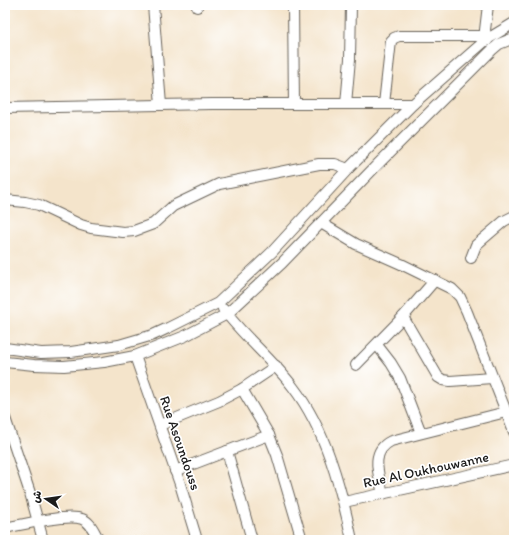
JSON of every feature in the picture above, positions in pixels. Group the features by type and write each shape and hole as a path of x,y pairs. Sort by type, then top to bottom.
{"street":[{"path":"153,5 161,105"},
{"path":"293,5 294,104"},
{"path":"346,104 350,59 351,5"},
{"path":"488,5 486,38 492,50"},
{"path":"5,348 41,353 71,352 119,345 152,335 218,303 272,252 348,169 413,104 486,38 514,23"},
{"path":"384,104 391,41 394,38 399,36 486,38"},
{"path":"5,362 64,366 104,362 135,356 185,336 227,314 322,223 388,154 492,50 499,44 514,38"},
{"path":"5,108 161,105 413,104"},
{"path":"5,200 39,205 81,225 91,228 129,232 139,230 153,224 173,206 219,184 319,164 334,164 348,169"},
{"path":"471,258 476,245 504,221 514,216"},
{"path":"322,223 356,244 452,289 460,297 514,432"},
{"path":"356,365 377,345 435,280"},
{"path":"218,303 276,366 294,388 315,424 344,502 352,540"},
{"path":"403,317 438,377 443,380 454,381 492,378"},
{"path":"377,345 400,378 421,434"},
{"name":"Rue Asoundouss","path":"135,356 160,424 198,540"},
{"path":"160,424 242,390 276,366"},
{"path":"242,390 269,435 277,455 302,540"},
{"path":"383,494 377,454 381,448 391,441 506,412"},
{"path":"5,418 39,522 43,540"},
{"path":"175,471 269,435"},
{"path":"227,451 252,540"},
{"name":"Rue Al Oukhouwanne","path":"344,502 514,465"},
{"path":"5,528 76,517 89,523 99,540"}]}
